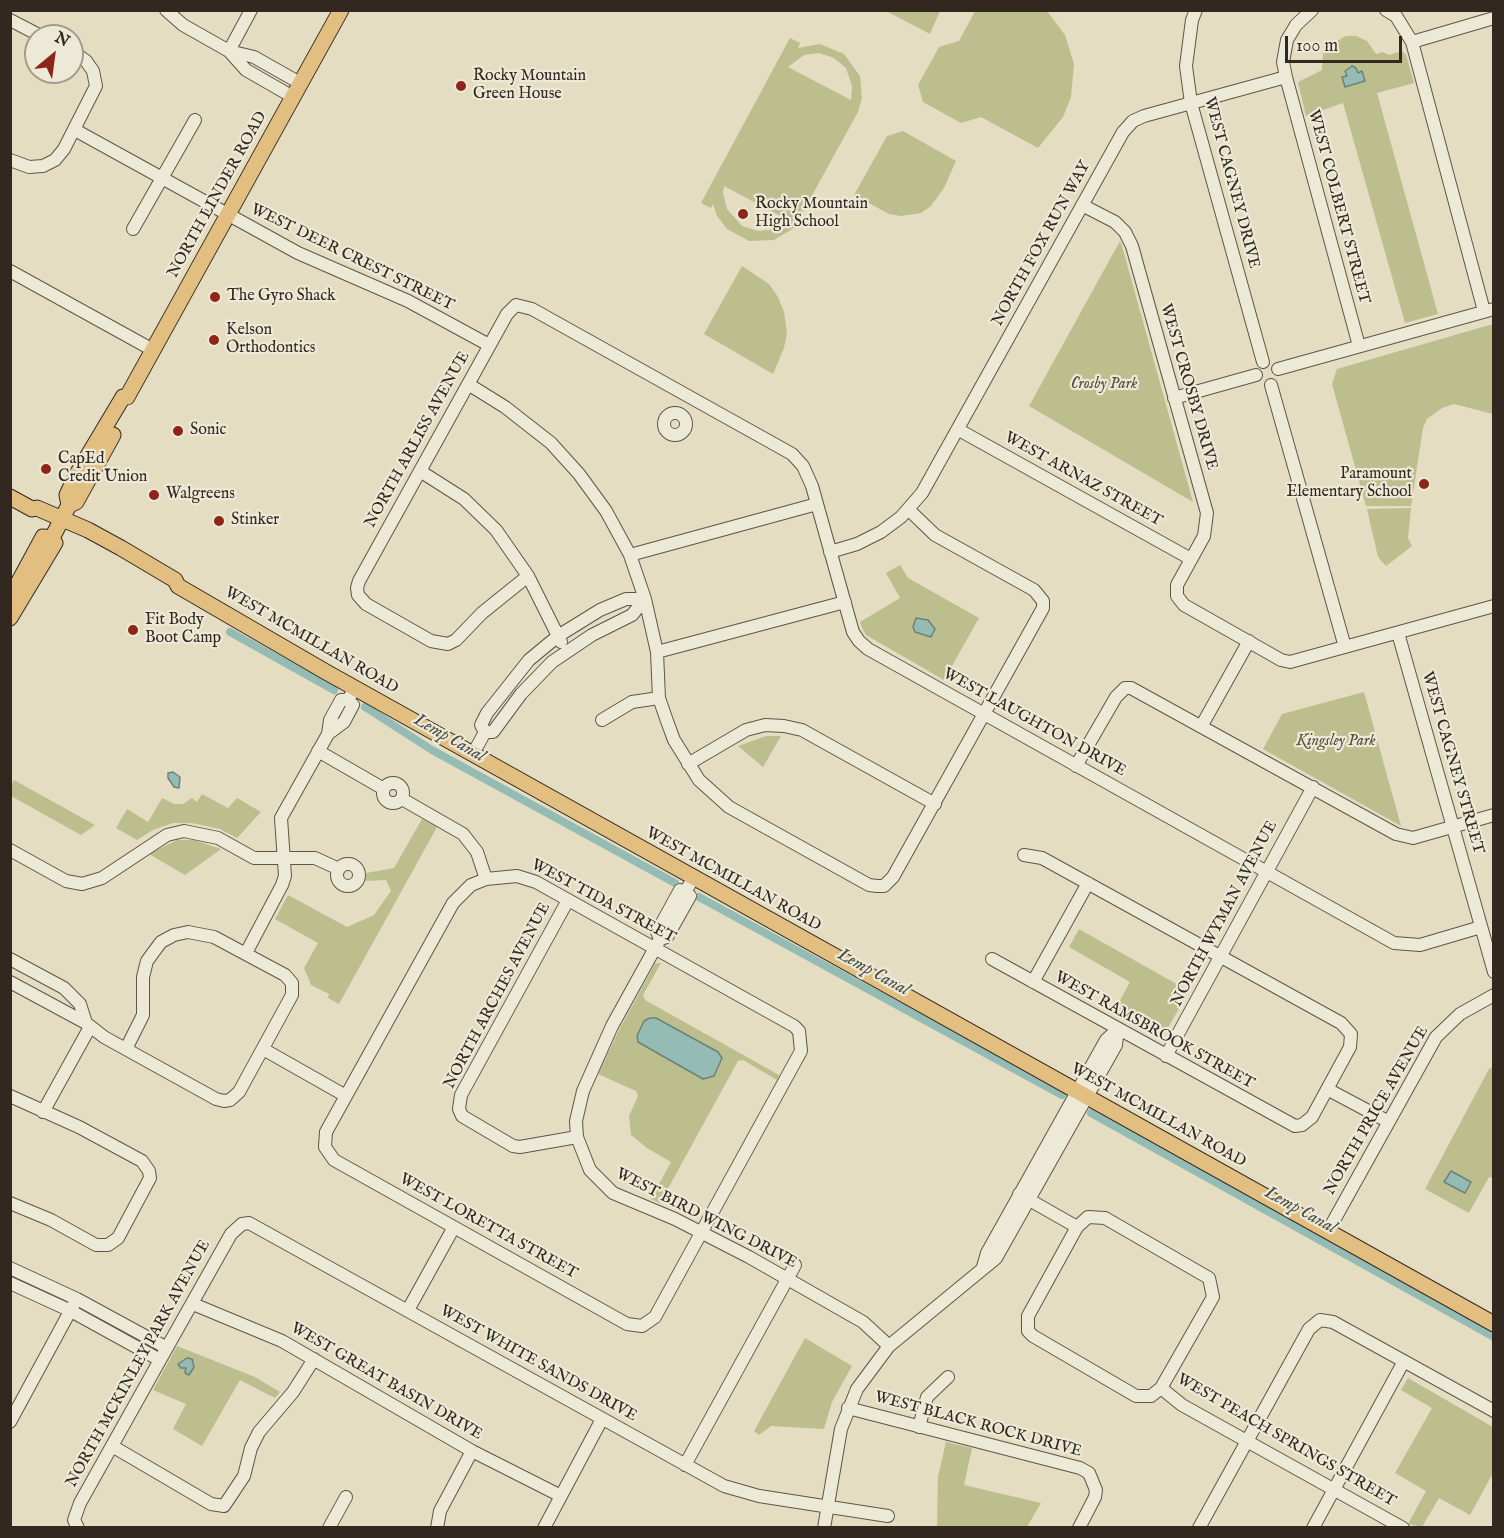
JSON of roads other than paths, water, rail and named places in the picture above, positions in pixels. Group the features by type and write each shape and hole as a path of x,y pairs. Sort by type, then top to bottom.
{"main road":[{"name":"NORTH LINDER ROAD","path":"52,538 69,505 76,502 132,402 127,397 341,10"},
{"name":"WEST MCMILLAN ROAD","path":"10,488 36,502 37,508"},
{"name":"WEST MCMILLAN ROAD","path":"10,497 32,509 37,508 61,519 129,553 352,694 474,752 689,885 1082,1094 1492,1319"},
{"name":"NORTH LINDER ROAD","path":"10,598 43,537 52,538"},
{"name":"NORTH LINDER ROAD","path":"10,618 55,543 52,538"}],"street":[{"path":"166,10 183,25 229,51 254,57 300,83"},
{"path":"229,51 251,10"},
{"name":"WEST CAGNEY DRIVE","path":"1196,10 1192,20 1186,66 1191,103 1263,362"},
{"path":"1286,77 1283,62 1287,40 1296,25 1312,10"},
{"path":"1278,369 1489,310 1412,42 1396,16 1386,10"},
{"path":"1412,42 1494,18"},
{"path":"10,20 24,27"},
{"path":"229,51 246,70 293,97"},
{"path":"10,160 29,167 43,166 55,160 64,149 96,86 93,72 84,60"},
{"name":"NORTH FOX RUN WAY","path":"830,552 857,544 881,532 908,509 936,472 1082,205 1123,132 1133,121 1286,77"},
{"name":"WEST COLBERT STREET","path":"1286,77 1359,346"},
{"path":"133,229 195,120"},
{"name":"WEST DEER CREST STREET","path":"75,130 297,253 408,301 489,345"},
{"name":"WEST CROSBY DRIVE","path":"1082,205 1115,222 1125,232 1132,246 1207,513 1204,536 1177,585 1177,596 1184,605 1249,641"},
{"path":"10,271 153,350"},
{"name":"NORTH ARLISS AVENUE","path":"516,305 507,314 489,345 359,581 358,595 366,604 431,641 448,644 456,640 482,613 528,576"},
{"name":"WEST LAUGHTON DRIVE","path":"516,305 532,309 792,454 803,466 817,504 845,602 859,641 1076,766 1394,943 1405,946 1420,945 1481,927"},
{"path":"1263,362 1272,363 1278,369 1278,379 1271,385 1262,384 1256,375 1257,368 1263,362"},
{"path":"1174,398 1256,375"},
{"path":"468,384 505,407 551,443 579,474 606,511 630,555 645,598 657,652 659,698 674,740 699,780 729,807 869,885 884,886 893,877 1040,615 1043,601 1034,590 935,535 908,509"},
{"path":"1271,385 1345,647"},
{"path":"680,414 690,396"},
{"name":"WEST ARNAZ STREET","path":"959,430 1191,559"},
{"path":"420,471 442,483 481,515 508,545 528,576 566,652"},
{"path":"630,555 817,504"},
{"path":"485,732 482,725 487,712 514,676 558,636 600,610 626,599 645,598"},
{"path":"485,732 493,732 521,694 566,652 592,635 633,615 645,598"},
{"path":"657,652 845,602"},
{"path":"1202,725 1249,641 1290,662 1494,606"},
{"name":"WEST CAGNEY STREET","path":"1398,633 1494,972"},
{"path":"1076,766 1116,697 1125,688 1137,690 1202,725 1396,834 1413,838 1494,815"},
{"path":"246,953 285,876 281,818 328,734 330,720 341,700 352,694"},
{"path":"602,720 632,702 659,698"},
{"path":"687,764 746,730 765,725 784,726 802,730 935,804"},
{"path":"474,752 485,732"},
{"path":"263,1049 346,1096 453,903 471,885 486,879 477,852 464,834 402,799 396,803 387,801 383,796 384,789 318,751"},
{"name":"NORTH WYMAN AVENUE","path":"1166,1056 1265,871 1313,788"},
{"path":"10,850 66,880 82,884 102,878 167,835 184,831 218,838 254,858 315,858 339,869"},
{"path":"1024,855 1042,858 1341,1023 1351,1034 1350,1047 1327,1089 1389,1122"},
{"name":"WEST TIDA STREET","path":"486,879 517,876 536,882 657,944 794,1026 801,1038 801,1051 701,1232"},
{"path":"1033,982 1088,883"},
{"path":"576,1137 576,1121 583,1091 612,1026 657,944 657,932 680,890 689,885"},
{"name":"NORTH ARCHES AVENUE","path":"568,900 461,1095 459,1109 467,1120 513,1146 520,1147 576,1137"},
{"path":"10,982 88,1025 126,1048 216,1099 230,1100 239,1092 292,995 292,983 285,975 214,937 188,932 161,942 149,955 143,977 143,1015 126,1048"},
{"path":"10,958 64,988 80,1004 88,1025 43,1112"},
{"name":"WEST RAMSBROOK STREET","path":"992,959 1287,1124 1302,1125 1312,1117 1327,1089"},
{"name":"NORTH PRICE AVENUE","path":"1328,1231 1429,1049 1446,1025 1494,995"},
{"path":"824,1527 841,1428 848,1408 871,1368 889,1346 996,1258 1024,1197 1082,1094 1106,1040 1118,1029"},
{"path":"10,1096 142,1161 149,1171 148,1183 118,1238 108,1245 96,1245 51,1220 10,1203"},
{"name":"WEST LORETTA STREET","path":"346,1096 326,1132 325,1147 334,1160 627,1324 642,1326 655,1317 701,1232"},
{"name":"WEST BIRD WING DRIVE","path":"576,1137 585,1161 604,1186 625,1199 701,1232 787,1279 863,1322 889,1346"},
{"path":"1024,1197 1077,1227 1088,1217 1105,1218 1204,1273 1213,1284 1213,1297 1161,1388"},
{"name":"NORTH MCKINLEY PARK AVENUE","path":"77,1526 75,1512 231,1234 242,1224"},
{"name":"WEST WHITE SANDS DRIVE","path":"242,1224 257,1225 510,1369 724,1486 741,1492 888,1516"},
{"path":"408,1310 454,1227"},
{"name":"WEST PEACH SPRINGS STREET","path":"1077,1227 1028,1316 1028,1331 1037,1340 1136,1396 1151,1396 1161,1388 1182,1405 1403,1527"},
{"path":"685,1465 795,1265"},
{"path":"10,1268 77,1299 167,1348"},
{"path":"10,1282 71,1311 160,1360"},
{"path":"10,1422 77,1299"},
{"name":"WEST GREAT BASIN DRIVE","path":"193,1304 282,1341 472,1451 561,1496"},
{"path":"1198,1527 1309,1329 1320,1320 1333,1322 1494,1411"},
{"path":"112,1446 212,1504 224,1506 244,1476 251,1448 259,1432 293,1392 314,1359"},
{"path":"1313,1527 1404,1361"},
{"path":"919,1427 927,1397 948,1377"},
{"name":"WEST BLACK ROCK DRIVE","path":"848,1408 1080,1468 1089,1473 1095,1481 1095,1497 1078,1527"},
{"path":"544,1527 603,1419"},
{"path":"437,1527 440,1510 472,1451"},
{"path":"329,1527 345,1497"}],"water":[{"path":"1352,66 1358,73 1362,71 1365,81 1345,87 1342,77 1347,76 1345,71"},
{"path":"916,618 928,620 935,629 931,637 915,632 913,627"},
{"path":"173,772 180,777 179,788 174,787 168,778 168,773"},
{"path":"656,1018 718,1052 722,1058 714,1076 703,1079 638,1042 637,1036 644,1021"},
{"path":"1451,1171 1471,1182 1465,1193 1444,1182"},
{"path":"187,1358 192,1359 194,1367 189,1375 185,1373 186,1368 181,1368 178,1364"}],"waterway":[{"name":"Lemp Canal","path":"230,632 334,690"},
{"name":"Lemp Canal","path":"365,707 432,750 675,883"},
{"name":"Lemp Canal","path":"699,897 1062,1095"},
{"name":"Lemp Canal","path":"1091,1113 1494,1337"}],"place":[{"name":"Rocky Mountain Green House","path":"461,86"},
{"name":"Rocky Mountain High School","path":"743,214"},
{"name":"The Gyro Shack","path":"215,297"},
{"name":"Kelson Orthodontics","path":"214,340"},
{"name":"Sonic","path":"178,431"},
{"name":"CapEd Credit Union","path":"46,469"},
{"name":"Paramount Elementary School","path":"1424,484"},
{"name":"Walgreens","path":"154,495"},
{"name":"Stinker","path":"219,521"},
{"name":"Fit Body Boot Camp","path":"133,630"}],"park label":[{"name":"Crosby Park","path":"1104,385"},
{"name":"Kingsley Park","path":"1336,742"}]}
